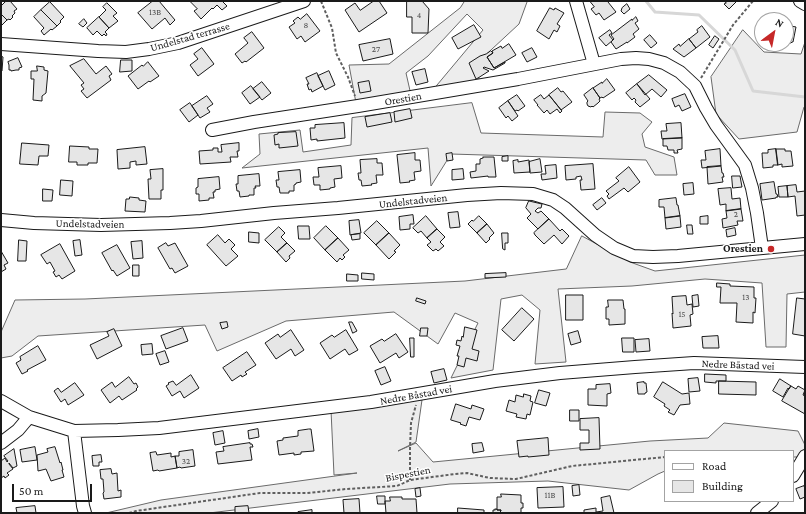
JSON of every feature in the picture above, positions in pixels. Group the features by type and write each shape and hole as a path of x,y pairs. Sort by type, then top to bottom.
{"street":[{"name":"Undelstad terrasse","path":"1,44 126,52 149,49 178,43 304,1"},
{"path":"576,1 594,64"},
{"path":"800,1 805,4"},
{"name":"Orestien","path":"212,130 518,79 594,64 636,58 649,59 664,63 680,72 695,86 716,126 745,165 752,188 762,248"},
{"name":"Undelstadveien","path":"1,220 101,225 170,223 501,193 533,194 553,200 565,208 595,235 614,248 633,256 678,256 805,244"},
{"name":"Nedre Båstad vei","path":"1,401 29,417 74,431 118,430 159,428 371,402 552,373 694,363 805,367"},
{"path":"1,443 18,430 29,417"},
{"path":"74,431 85,513"},
{"path":"794,474 805,456"},
{"path":"757,513 771,502"}],"path":[{"path":"320,1 332,28 336,53 348,77 358,106"},
{"path":"695,86 733,25 752,1"},
{"path":"410,480 411,423 419,394"},
{"name":"Bispestien","path":"129,513 260,493 307,493 397,486 410,480 455,474 467,473 490,478 516,479 572,466 664,456"}],"shaded area":[{"path":"465,1 527,2 519,24 478,62 479,82 432,91 483,30 467,14 428,56 406,73 411,95 356,103 349,65 389,64 460,8"},
{"path":"743,30 754,42 754,52 801,54 805,42 805,107 797,132 739,139 716,114 711,77"},
{"path":"472,103 481,133 603,137 605,112 640,113 652,122 642,134 645,147 674,157 677,175 655,175 646,160 451,154 431,186 428,148 242,168 260,154 259,134 300,130 303,152 351,145 352,118"},
{"path":"582,236 630,262 655,271 805,255 805,292 787,294 786,347 766,347 762,283 705,279 632,286 558,289 566,362 535,364 540,310 522,295 501,299 493,370 451,378 478,323 455,313 438,344 394,312 286,321 217,351 205,325 38,336 12,356 1,358 1,332 15,300 85,299 465,281 566,269"},
{"path":"422,400 416,442 398,451 416,443 433,462 650,441 708,438 724,423 798,431 805,448 803,457 794,457 794,450 664,450 664,471 629,490 548,481 450,484 209,513 106,513 161,500 357,473 334,475 331,410"}],"building":[{"path":"4,1 10,1 17,9 14,11 15,13 10,20 7,20 1,14 1,6 5,2"},
{"path":"153,1 159,1 175,20 170,25 165,18 152,29 138,13"},
{"path":"190,1 222,1 227,6 222,10 217,5 201,19 194,11 197,9"},
{"path":"374,1 379,1 387,13 359,32 345,10 355,3 360,10"},
{"path":"407,1 422,1 429,9 428,33 412,33 412,17 407,17"},
{"path":"590,1 609,1 608,2 616,12 604,20 599,13 596,15 591,9 594,7"},
{"path":"724,1 737,1 729,9 724,4 726,3"},
{"path":"50,2 64,17 57,26 41,10"},
{"path":"107,3 117,13 113,16 118,21 109,28 99,17 106,10 103,7"},
{"path":"627,4 630,9 624,14 621,11"},
{"path":"550,8 554,10 555,8 564,13 557,24 560,26 557,32 554,30 549,39 537,31"},
{"path":"41,10 57,26 44,35 41,31 44,28 34,17"},
{"path":"1,14 7,20 1,26"},
{"path":"307,14 320,31 305,42 301,36 297,39 289,27 295,23 293,21 298,17 300,19"},
{"path":"99,17 109,28 105,32 107,34 106,36 104,34 102,36 97,31 93,35 87,28"},
{"path":"636,17 638,21 635,23 639,29 633,34 635,37 616,49 611,42 614,39 611,35"},
{"path":"84,19 87,23 83,27 79,24"},
{"path":"474,25 481,37 458,49 452,38"},
{"path":"702,26 710,37 696,48 689,39 698,32 697,30"},
{"path":"794,27 796,27 794,37"},
{"path":"610,30 612,33 609,35 613,40 606,46 599,38"},
{"path":"252,32 264,48 246,62 245,61 242,63 235,54 248,43 244,38"},
{"path":"650,35 657,43 651,48 644,40"},
{"path":"715,36 719,39 713,48 709,45"},
{"path":"390,39 393,54 363,61 359,45"},
{"path":"689,39 696,48 684,57 673,49 679,44 680,46"},
{"path":"509,44 516,55 494,68 487,57 493,53 492,51"},
{"path":"202,48 214,64 198,76 190,65 198,59 194,54"},
{"path":"532,48 537,57 527,62 522,53"},
{"path":"491,51 493,53 487,57 494,68 505,63 493,70 484,67 483,68 489,71 476,79 469,63"},
{"path":"1,56 3,57 2,71 1,71"},
{"path":"18,58 22,67 19,68 19,70 9,70 8,62"},
{"path":"84,59 96,74 106,66 112,74 109,76 111,80 87,98 81,91 84,89 81,85 84,83 70,66"},
{"path":"121,60 132,60 132,71 120,72"},
{"path":"148,62 159,76 138,89 128,76"},
{"path":"37,66 44,67 44,70 48,71 46,93 42,96 42,101 33,100 34,79 31,79 31,71 37,71"},
{"path":"425,69 428,82 416,85 412,72"},
{"path":"329,71 335,85 325,90 318,76"},
{"path":"317,73 323,86 312,92 311,89 309,90 307,84 309,84 306,78"},
{"path":"649,75 667,90 661,97 652,89 645,95 637,84"},
{"path":"607,79 615,90 603,98 600,98 593,88"},
{"path":"369,81 371,91 360,93 358,83"},
{"path":"262,82 271,93 262,100 253,89"},
{"path":"637,84 650,99 640,107 635,102 636,100 634,98 632,100 626,93"},
{"path":"251,86 260,97 250,104 242,93"},
{"path":"558,88 561,92 563,91 572,102 561,110 549,95"},
{"path":"593,88 600,98 600,101 591,107 588,106 588,101 584,95"},
{"path":"685,94 691,107 682,111 679,105 675,107 672,99"},
{"path":"517,95 525,106 518,111 515,111 508,101"},
{"path":"541,95 544,99 549,95 562,111 560,113 557,109 550,114 547,110 544,113 534,100"},
{"path":"207,96 213,104 207,108 210,112 200,118 192,106"},
{"path":"508,101 518,116 512,121 508,116 506,118 499,108"},
{"path":"190,103 198,115 189,122 180,110"},
{"path":"410,109 412,118 395,122 394,112"},
{"path":"390,113 392,122 367,127 365,117"},
{"path":"344,123 345,138 317,141 317,139 311,140 310,128 315,128 315,125"},
{"path":"681,123 682,138 662,139 661,131 667,131 666,124"},
{"path":"296,132 298,146 279,148 279,144 275,145 274,135 278,133"},
{"path":"682,138 682,149 677,150 678,153 674,153 674,150 668,150 667,146 663,146 663,139"},
{"path":"22,143 49,145 48,156 39,156 38,165 20,164"},
{"path":"239,143 239,151 237,151 238,157 230,157 231,162 200,164 199,151 218,148 218,152 222,152 221,145"},
{"path":"70,146 98,149 97,163 77,165 77,162 69,162"},
{"path":"145,147 147,164 136,165 136,161 130,162 130,168 118,169 117,150"},
{"path":"720,149 721,166 702,168 701,160 706,160 705,151"},
{"path":"776,149 791,151 793,166 782,167 782,164 778,165"},
{"path":"776,149 778,165 763,168 762,153 768,153 768,150"},
{"path":"415,153 415,160 420,160 421,171 414,172 415,180 400,183 397,155"},
{"path":"452,153 453,160 447,161 446,154"},
{"path":"508,156 508,161 502,161 502,157"},
{"path":"483,157 494,157 496,177 488,176 471,178 470,172 476,171 476,164 480,164 480,159"},
{"path":"377,159 377,163 382,163 383,175 376,175 377,183 362,186 358,173 361,173 360,160"},
{"path":"540,159 542,172 530,173 529,162"},
{"path":"518,160 518,162 529,160 530,172 514,173 513,161"},
{"path":"593,164 595,189 581,190 581,176 576,177 576,179 566,180 565,166"},
{"path":"556,165 557,178 542,180 541,174 546,174 545,166"},
{"path":"341,166 342,178 334,179 335,187 320,190 320,185 314,185 313,177 319,177 318,168"},
{"path":"721,166 724,177 722,177 723,182 708,184 707,167"},
{"path":"629,167 640,182 628,192 624,188 609,199 607,196 609,194 606,191 619,181 616,178"},
{"path":"163,169 163,190 161,190 161,199 149,199 148,179 151,179 150,170"},
{"path":"463,169 464,179 452,180 452,170"},
{"path":"300,170 301,182 294,185 294,191 289,191 289,193 280,193 276,180 279,180 278,172"},
{"path":"259,174 260,186 255,186 256,188 254,188 254,195 240,197 236,184 238,184 238,176"},
{"path":"732,176 740,176 742,187 733,188"},
{"path":"219,177 220,189 213,192 214,198 199,201 199,194 196,194 198,179"},
{"path":"61,180 73,181 72,196 60,195"},
{"path":"774,182 778,197 762,200 760,184"},
{"path":"693,183 694,194 684,195 683,184"},
{"path":"796,185 797,192 805,191 805,215 797,216 795,196 788,197 787,186"},
{"path":"787,186 788,197 779,197 778,187"},
{"path":"731,188 732,199 740,198 741,209 726,211 726,204 720,205 718,189"},
{"path":"43,189 53,190 52,201 43,201"},
{"path":"130,197 139,198 139,200 146,201 145,212 125,211 126,199 129,199"},
{"path":"602,198 606,203 597,210 593,205"},
{"path":"676,198 680,216 665,218 664,207 659,207 659,200"},
{"path":"529,201 542,204 541,208 538,208 535,211 538,213 541,211 549,219 538,229 527,218 531,214 526,208"},
{"path":"741,209 743,221 737,221 738,225 723,228 722,219 727,218 726,211"},
{"path":"458,212 460,227 450,228 448,213"},
{"path":"413,215 414,224 410,224 410,229 400,230 399,217"},
{"path":"426,216 437,229 427,238 421,231 418,233 413,228"},
{"path":"479,216 487,224 477,233 468,224"},
{"path":"680,216 681,227 666,229 665,218"},
{"path":"708,216 708,224 700,224 700,217"},
{"path":"549,219 560,231 562,229 569,236 562,244 554,235 544,244 535,235 534,233"},
{"path":"359,220 361,233 350,235 349,221"},
{"path":"377,221 389,233 376,245 364,233"},
{"path":"487,224 494,233 486,243 477,233"},
{"path":"687,225 692,225 693,234 688,234"},
{"path":"298,226 309,226 310,239 299,239"},
{"path":"326,226 338,238 325,250 314,238"},
{"path":"279,227 285,233 281,237 287,243 277,252 265,240"},
{"path":"735,228 736,235 727,237 726,230"},
{"path":"437,229 445,237 440,242 444,246 438,251 436,249 433,251 427,245 431,242 427,238"},
{"path":"249,232 259,233 259,243 249,242"},
{"path":"389,233 400,245 389,259 376,245"},
{"path":"502,233 508,233 508,243 505,243 505,250 503,249"},
{"path":"360,234 360,239 352,240 351,235"},
{"path":"218,235 225,243 229,239 235,245 231,249 238,256 226,266 207,245"},
{"path":"338,238 349,250 343,255 345,257 342,260 340,258 337,262 325,250"},
{"path":"19,240 27,241 26,261 18,261"},
{"path":"80,240 82,255 75,256 73,241"},
{"path":"142,241 143,258 133,259 131,242"},
{"path":"166,243 168,246 175,243 188,266 175,273 172,268 170,269 158,248"},
{"path":"287,243 295,251 289,256 290,258 286,262 277,252"},
{"path":"60,244 75,271 62,279 59,275 56,277 53,272 55,271 50,262 47,264 41,255"},
{"path":"117,245 130,268 117,276 113,270 112,271 102,253"},
{"path":"1,251 8,263 4,265 6,269 1,272"},
{"path":"133,265 139,265 139,276 133,276"},
{"path":"362,273 374,274 374,280 362,279"},
{"path":"506,273 506,277 485,278 485,274"},
{"path":"347,274 358,275 358,281 347,281"},
{"path":"717,283 730,284 730,286 754,287 754,298 756,298 755,313 753,312 753,323 736,322 737,303 720,303 721,287 717,287"},
{"path":"566,295 583,295 583,320 566,320"},
{"path":"698,295 699,306 693,307 692,296"},
{"path":"686,296 687,305 692,304 693,314 690,315 691,326 673,328 672,297"},
{"path":"417,298 426,301 425,304 416,301"},
{"path":"797,298 805,299 805,336 793,334"},
{"path":"608,300 623,300 625,309 625,324 609,325 609,319 606,319 606,307 608,307"},
{"path":"522,308 534,319 514,341 502,330"},
{"path":"227,322 228,327 222,329 220,323"},
{"path":"349,322 352,322 357,331 353,333"},
{"path":"465,327 477,330 472,349 479,351 477,361 466,358 464,367 457,365 459,356 457,356 460,346 456,345 457,340 461,341 462,336 463,337"},
{"path":"183,328 188,341 166,349 161,336"},
{"path":"421,328 428,328 427,336 420,336"},
{"path":"114,329 122,346 97,359 90,345 109,336 107,332"},
{"path":"291,330 304,350 295,356 291,349 276,359 265,343 278,334 280,337"},
{"path":"346,330 358,350 349,355 345,349 330,359 320,343 332,335 334,337"},
{"path":"578,331 581,342 571,345 568,334"},
{"path":"396,334 408,352 399,358 396,353 380,363 370,346 382,339 384,341"},
{"path":"718,336 719,348 703,348 702,337"},
{"path":"410,338 414,338 414,357 411,357"},
{"path":"622,338 634,338 634,352 623,352"},
{"path":"649,339 650,351 636,352 635,340"},
{"path":"152,344 153,354 142,355 141,345"},
{"path":"38,346 46,360 22,374 16,363 21,360 20,357"},
{"path":"165,351 169,362 160,365 156,354"},
{"path":"247,352 256,365 245,372 247,374 242,377 241,375 232,381 223,368"},
{"path":"385,367 391,381 381,385 375,371"},
{"path":"444,369 447,380 434,383 431,372"},
{"path":"705,374 726,375 726,381 716,381 716,383 705,382"},
{"path":"191,375 199,388 184,398 180,391 172,396 166,386 169,384 168,383 173,381 176,385"},
{"path":"129,377 134,384 136,383 138,387 136,389 137,390 122,400 119,396 110,403 101,390 112,382 115,387"},
{"path":"698,378 700,391 689,392 688,379"},
{"path":"780,379 791,386 789,389 788,388 783,397 773,391"},
{"path":"719,381 756,382 756,395 719,394"},
{"path":"663,382 682,394 689,393 690,404 680,405 674,415 668,412 670,410 664,406 665,404 654,397"},
{"path":"75,383 84,395 68,405 65,399 61,402 54,391 58,388 61,392"},
{"path":"637,383 646,383 647,392 645,394 638,394"},
{"path":"610,384 611,393 607,394 607,406 588,405 588,389 596,389 596,385"},
{"path":"791,386 796,389 798,386 805,390 803,395 805,396 805,414 782,401"},
{"path":"539,390 550,393 546,406 535,403"},
{"path":"524,394 531,396 530,401 533,402 530,415 527,414 526,419 516,417 517,414 506,411 509,400 515,402 516,395 523,397"},
{"path":"456,404 471,409 472,405 484,409 480,420 469,417 466,426 451,420"},
{"path":"570,410 579,410 579,421 570,421"},
{"path":"599,418 600,449 580,450 580,443 589,443 589,430 580,430 580,419"},
{"path":"258,429 259,437 249,439 248,431"},
{"path":"311,429 314,451 301,452 301,454 294,455 294,453 279,455 277,441 283,440 283,438 298,436 298,431"},
{"path":"223,431 225,443 215,445 213,433"},
{"path":"548,438 549,455 519,457 517,441"},
{"path":"250,443 253,447 250,447 252,460 218,464 216,452 224,451 223,447"},
{"path":"482,443 484,451 473,453 472,444"},
{"path":"35,447 37,460 22,462 20,450"},
{"path":"55,447 60,463 61,462 64,477 51,481 46,469 38,471 37,455 48,452 47,449"},
{"path":"14,449 17,466 13,468 9,463 13,469 7,473 9,475 5,478 4,476 1,478 1,461 5,458 7,462 8,461 4,456"},
{"path":"193,450 195,466 177,468 175,456 179,456 179,452"},
{"path":"156,452 157,455 171,453 171,457 175,456 177,468 153,471 150,453"},
{"path":"101,455 102,462 99,462 99,466 93,466 92,456"},
{"path":"111,469 112,474 117,473 118,491 121,490 121,497 104,499 103,479 101,479 100,470"},
{"path":"579,485 580,495 573,496 572,486"},
{"path":"804,486 805,497 800,499 796,489"},
{"path":"563,487 564,507 538,508 537,488"},
{"path":"420,488 421,496 416,497 415,489"},
{"path":"501,494 521,495 521,503 523,503 523,508 521,508 521,513 500,513 501,510 497,510 497,497 501,497"},
{"path":"377,496 385,496 385,504 378,504"},
{"path":"610,496 614,513 584,513 584,510 596,508 596,512 603,511 601,498"},
{"path":"390,497 416,499 417,513 386,513 385,501 390,501"},
{"path":"359,499 360,513 344,513 343,500"},
{"path":"35,506 36,513 17,513 16,508"},
{"path":"248,506 249,513 235,513 235,507"},
{"path":"458,508 484,510 484,513 458,513"},
{"path":"312,510 312,513 298,513 298,512"},
{"path":"493,510 501,510 500,513 493,513"}],"waterway":[{"path":"646,1 655,12 699,15 735,50 753,91 805,97"}],"place":[{"name":"Orestien","path":"771,249"}]}
